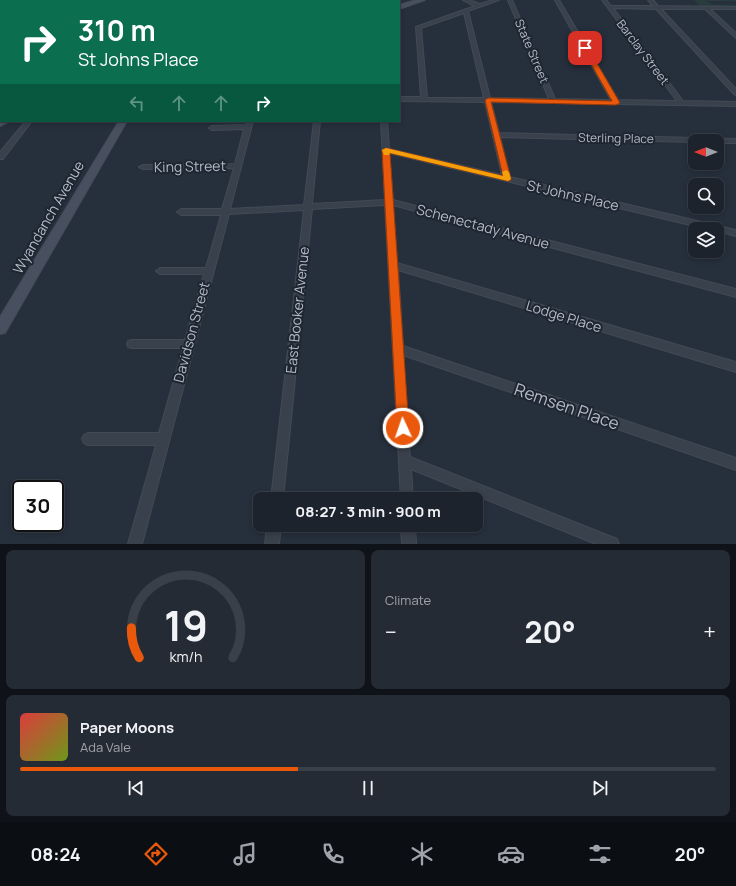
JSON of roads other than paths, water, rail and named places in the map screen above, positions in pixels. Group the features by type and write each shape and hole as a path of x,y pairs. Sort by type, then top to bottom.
{"street":[{"path":"400,7 422,0"},
{"path":"465,0 480,6"},
{"path":"424,100 418,27 497,0"},
{"name":"State Street","path":"510,0 553,101"},
{"path":"557,0 616,103"},
{"name":"Barclay Street","path":"604,0 682,104"},
{"path":"650,0 736,93"},
{"path":"609,7 736,8"},
{"path":"706,8 736,36"},
{"path":"466,11 508,179"},
{"path":"400,99 736,104"},
{"path":"0,157 28,122"},
{"name":"Wyandanch Avenue","path":"0,329 122,122"},
{"name":"East Booker Avenue","path":"278,492 317,122"},
{"path":"384,122 406,492"},
{"path":"212,128 249,124"},
{"name":"Davidson Street","path":"134,544 249,124"},
{"name":"Sterling Place","path":"496,135 736,141"},
{"name":"St Johns Place","path":"386,150 736,234"},
{"name":"King Street","path":"143,167 237,166"},
{"name":"Schenectady Avenue","path":"181,212 225,212 389,202 402,204 736,293"},
{"name":"Lodge Place","path":"392,265 736,367"},
{"path":"160,271 208,271"},
{"path":"132,344 189,344"},
{"name":"Remsen Place","path":"399,349 736,464"},
{"path":"88,439 162,439"},
{"path":"404,460 612,544"},
{"path":"272,544 273,532"},
{"path":"408,532 409,544"}]}
